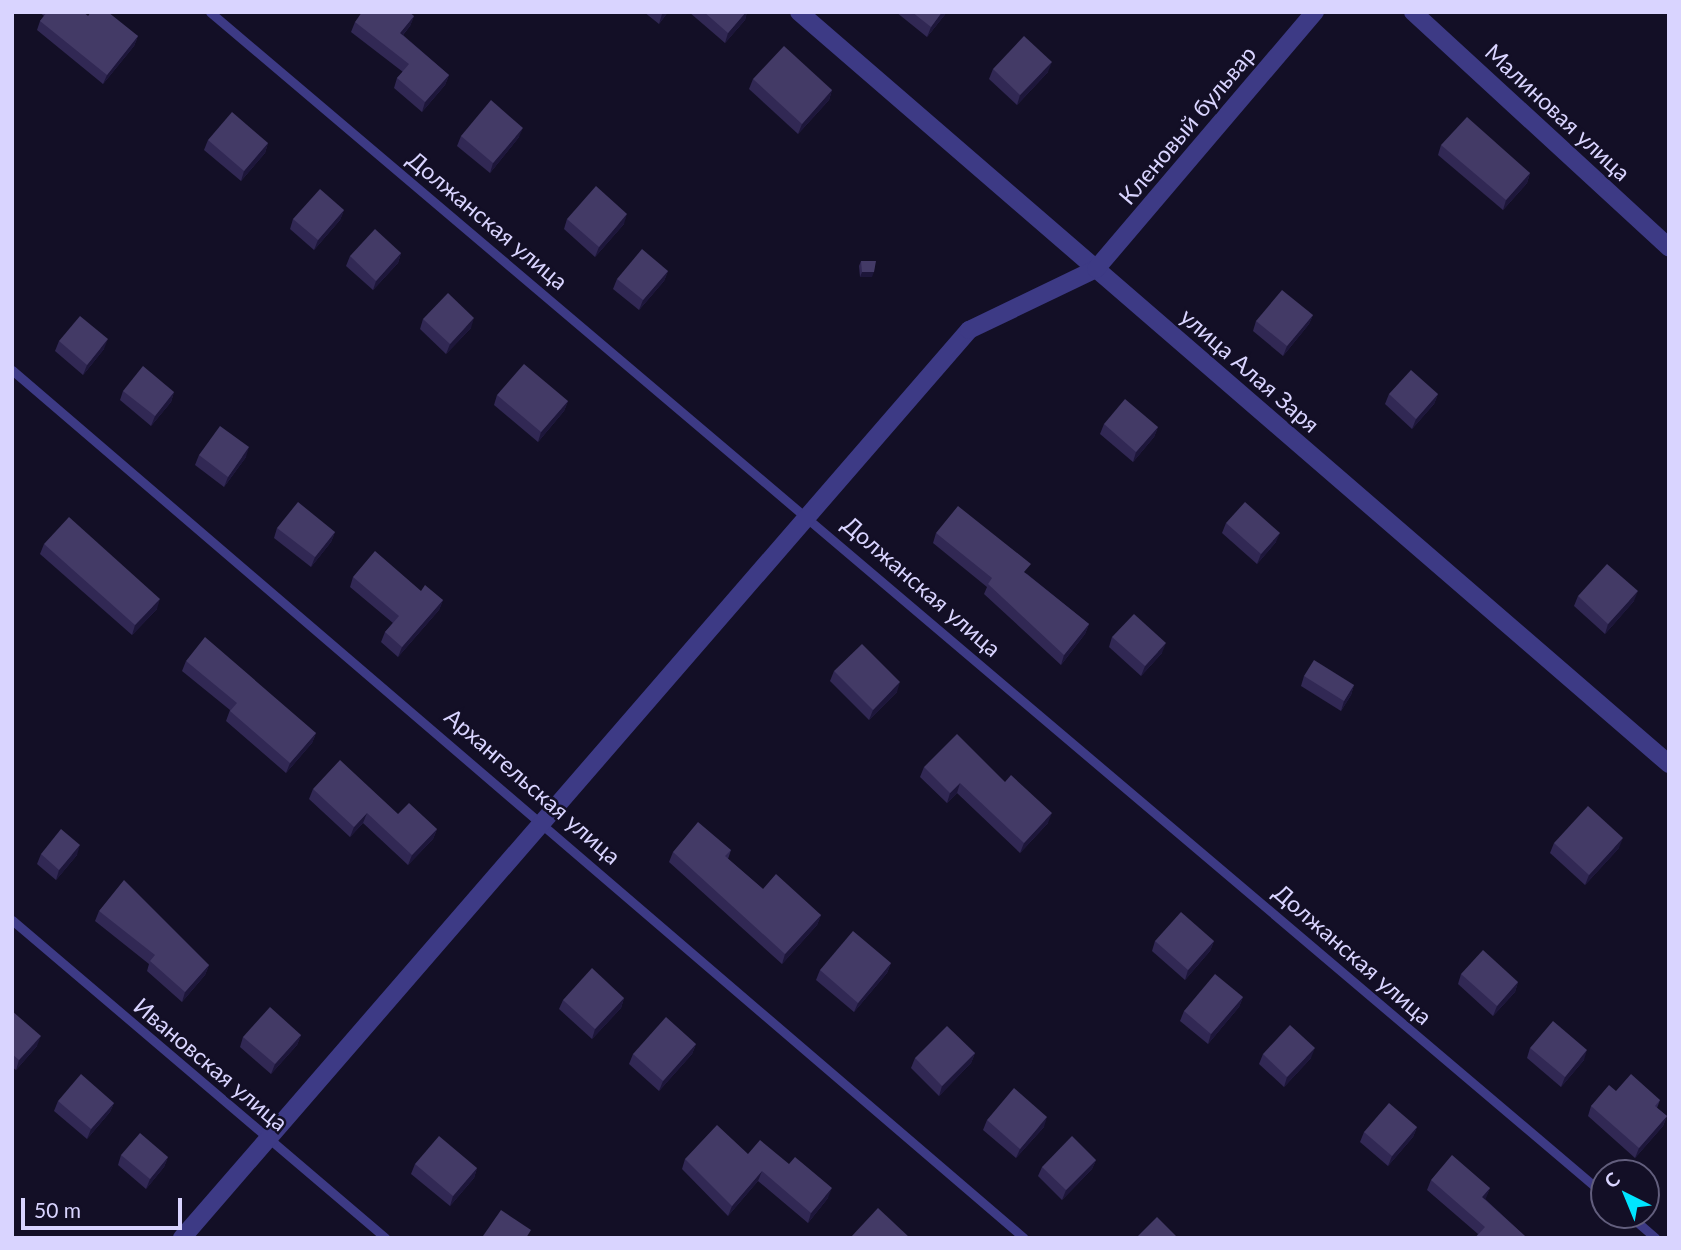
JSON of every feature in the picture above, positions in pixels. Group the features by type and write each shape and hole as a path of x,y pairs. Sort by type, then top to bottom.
{"street":[{"name":"улица Алая Заря","path":"799,12 1669,764"},
{"name":"Кленовый бульвар","path":"1096,269 1315,12"},
{"name":"Малиновая улица","path":"1413,12 1669,247"},
{"path":"182,1238 272,1140 547,823 808,514 969,330 1096,269"}],"lane":[{"name":"Должанская улица","path":"210,12 808,514 1590,1182"},
{"name":"Архангельская улица","path":"12,370 547,823 1024,1238"},
{"name":"Ивановская улица","path":"12,920 385,1238"}],"building":[{"path":"47,12 83,12 88,16 91,12 108,12 138,36 107,75 40,21"},
{"path":"362,12 409,12 414,16 400,33 449,75 425,102 397,78 409,64 355,22"},
{"path":"704,12 746,12 728,33"},
{"path":"912,12 942,12 931,27"},
{"path":"1024,36 1052,62 1020,95 993,69"},
{"path":"784,46 832,90 802,124 753,79"},
{"path":"491,100 523,128 493,163 461,136"},
{"path":"232,112 268,143 244,171 208,140"},
{"path":"1467,117 1530,173 1506,200 1441,145"},
{"path":"596,186 627,214 599,247 567,219"},
{"path":"320,189 344,210 318,240 293,219"},
{"path":"375,229 401,253 376,281 350,256"},
{"path":"642,249 668,271 643,300 617,279"},
{"path":"861,261 876,261 874,272 862,272"},
{"path":"1282,290 1313,315 1287,346 1256,321"},
{"path":"448,293 474,318 450,344 423,319"},
{"path":"80,316 108,339 87,365 59,341"},
{"path":"524,364 568,401 541,432 497,395"},
{"path":"143,366 174,392 155,416 123,391"},
{"path":"1411,370 1438,394 1416,419 1389,394"},
{"path":"1125,399 1158,427 1136,452 1104,424"},
{"path":"220,426 249,447 228,477 199,455"},
{"path":"298,502 335,532 315,557 277,528"},
{"path":"1245,502 1280,533 1261,554 1226,523"},
{"path":"958,506 1031,564 1024,572 1089,624 1064,655 988,584 992,578 936,533"},
{"path":"69,517 160,599 135,625 44,544"},
{"path":"375,551 421,591 425,585 443,600 402,647 385,632 399,616 353,577"},
{"path":"1607,564 1638,591 1608,624 1578,596"},
{"path":"1134,614 1166,643 1145,666 1112,637"},
{"path":"205,637 316,733 290,763 230,711 237,703 186,661"},
{"path":"862,644 900,682 873,710 834,671"},
{"path":"1314,660 1354,685 1344,701 1304,676"},
{"path":"957,734 1005,782 1011,775 1052,813 1024,843 960,783 950,793 924,767"},
{"path":"340,760 398,814 409,803 437,829 412,855 367,813 354,827 313,789"},
{"path":"1588,806 1623,838 1589,875 1554,843"},
{"path":"698,822 731,850 725,856 763,889 776,874 821,915 785,954 673,852"},
{"path":"61,829 80,845 59,870 41,854"},
{"path":"124,880 209,965 185,992 150,961 155,955 99,911"},
{"path":"1181,912 1214,941 1188,970 1155,941"},
{"path":"853,931 891,963 858,1003 820,970"},
{"path":"1483,950 1518,982 1497,1006 1461,974"},
{"path":"592,968 624,998 595,1029 563,1000"},
{"path":"1215,974 1243,997 1211,1034 1184,1011"},
{"path":"270,1007 301,1035 275,1064 243,1037"},
{"path":"12,1011 41,1036 19,1060 12,1054"},
{"path":"666,1017 696,1044 663,1081 633,1054"},
{"path":"1553,1021 1587,1050 1565,1077 1530,1048"},
{"path":"1290,1025 1315,1048 1287,1077 1263,1054"},
{"path":"947,1026 975,1053 942,1086 915,1058"},
{"path":"81,1074 114,1103 91,1129 58,1101"},
{"path":"1631,1074 1660,1100 1655,1106 1667,1116 1639,1148 1591,1106 1609,1085 1616,1091"},
{"path":"1014,1088 1047,1117 1020,1149 987,1120"},
{"path":"1389,1103 1417,1127 1392,1156 1364,1132"},
{"path":"717,1125 748,1154 760,1140 789,1164 795,1157 832,1188 811,1213 762,1171 732,1206 685,1159"},
{"path":"140,1133 168,1157 150,1179 121,1155"},
{"path":"439,1136 477,1168 453,1196 415,1164"},
{"path":"1072,1136 1096,1160 1066,1190 1042,1167"},
{"path":"1452,1155 1490,1188 1482,1197 1527,1238 1476,1237 1485,1227 1431,1180"},
{"path":"878,1208 910,1238 851,1237"},
{"path":"501,1210 531,1230 526,1238 483,1236"},
{"path":"1157,1217 1178,1238 1138,1236"}]}
